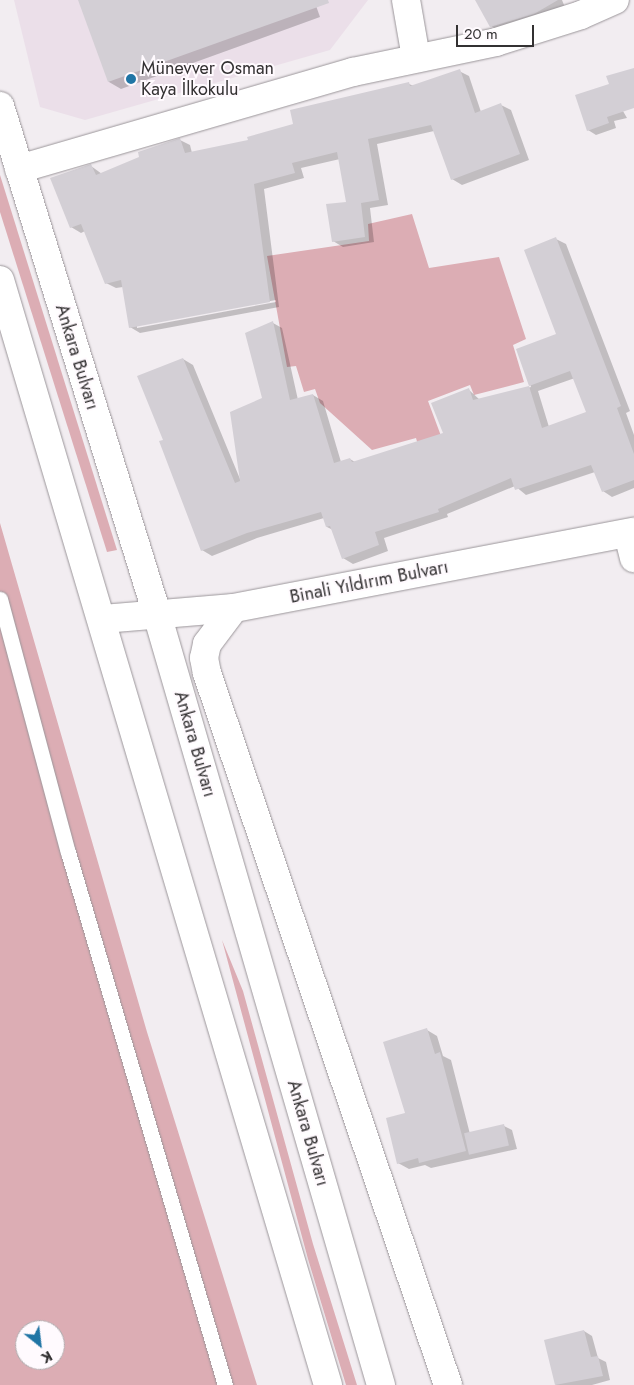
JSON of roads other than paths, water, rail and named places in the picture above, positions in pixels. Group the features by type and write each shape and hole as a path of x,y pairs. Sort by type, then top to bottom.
{"main road":[{"path":"406,0 416,58"},
{"path":"19,169 352,72 504,40 582,16 615,0"},
{"name":"Ankara Bulvarı","path":"0,106 157,614 381,1385"},
{"path":"0,280 103,619 328,1385"},
{"name":"Binali Yıldırım Bulvarı","path":"103,619 234,608 632,541"},
{"path":"234,608 207,644 204,658 207,673 448,1385"}],"lane":[{"path":"0,599 68,852 225,1385"}],"place":[{"name":"Münevver Osman Kaya İlkokulu","path":"131,79"}]}
